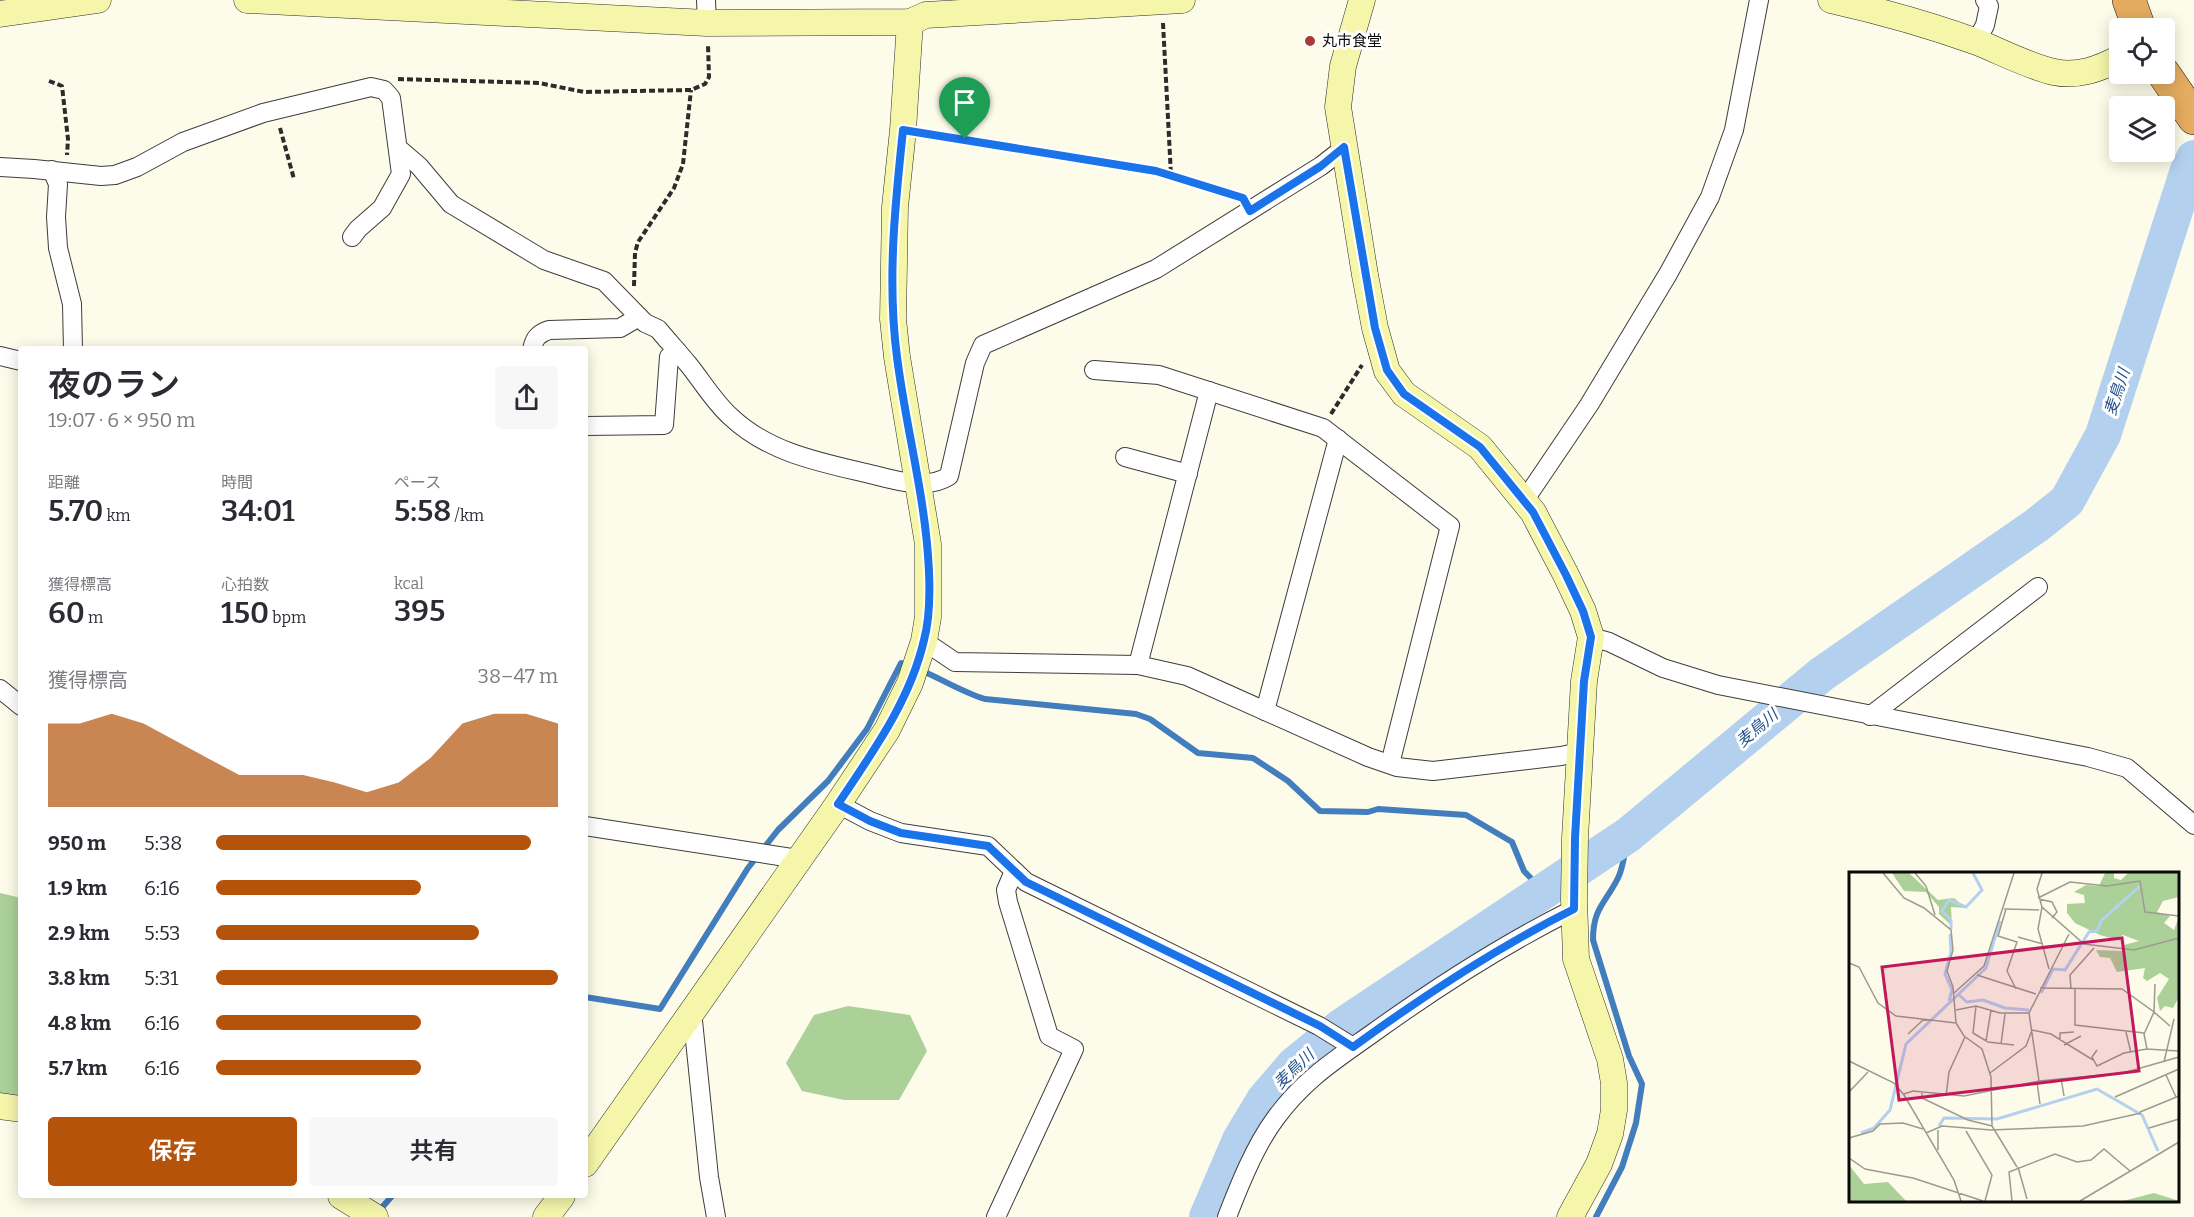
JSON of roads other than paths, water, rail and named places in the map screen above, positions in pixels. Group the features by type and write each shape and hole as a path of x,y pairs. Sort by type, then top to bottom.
{"highway":[{"path":"2129,0 2135,18"},
{"path":"2171,84 2194,118"}],"street":[{"path":"0,14 98,0"},
{"path":"247,0 707,12 921,12 1172,1"},
{"path":"1362,0 1343,66 1338,107 1369,296 1387,370 1404,394 1480,447 1533,512 1583,611 1591,637 1584,681 1580,752 1574,909 1576,959 1610,1059 1614,1092 1610,1134 1599,1164 1570,1217"},
{"path":"1524,501 1589,405 1668,274 1710,197 1734,130 1759,0"},
{"path":"1831,0 1976,42 2054,72 2078,73 2109,64"},
{"path":"1976,42 1985,25 1989,6 1984,0"},
{"path":"588,1160 838,804 887,730 910,683 924,641 928,617 928,543 897,357 893,319 895,207 903,130 921,12"},
{"path":"0,167 101,176 115,175 136,167 183,142 275,110 371,87 384,90 391,98 401,174 382,208 352,237"},
{"path":"398,148 419,166 451,204 544,260 604,281 632,312 645,323 658,329 731,417 751,433 776,447 820,462 884,478 919,483 942,481 949,476 975,363 983,345 1156,269 1321,166 1344,147"},
{"path":"59,171 56,217 58,248 72,304 73,346"},
{"path":"533,346 539,334 549,330 620,328 632,312"},
{"path":"588,426 664,425 669,357 677,351"},
{"path":"0,356 18,360"},
{"path":"1094,370 1159,375 1323,428 1450,526 1390,764"},
{"path":"1138,665 1209,391"},
{"path":"1265,711 1338,439"},
{"path":"1125,457 1188,474"},
{"path":"1869,716 2038,587"},
{"path":"1591,637 1609,642 1663,668 1718,685 2088,757 2127,768 2194,825"},
{"path":"924,641 955,662 1138,665 1187,676 1390,764 1433,771 1580,752"},
{"path":"0,689 18,704"},
{"path":"838,804 870,821 901,833 988,846 1026,882 1320,1026 1353,1047"},
{"path":"588,826 798,859"},
{"path":"996,1217 1074,1049 1049,1036 1008,902 1006,890 1014,871"},
{"path":"1227,1217 1273,1121 1311,1077 1403,1011 1523,934 1574,909"},
{"path":"692,1011 709,1177 716,1217"},
{"path":"0,1106 18,1109"},
{"path":"344,1198 375,1217"},
{"path":"546,1217 560,1198"}],"waterway":[{"name":"麦鳥川","path":"1207,1217 1240,1140 1264,1100 1294,1065 1342,1026 1628,835 1822,674 2037,525 2067,501 2103,435 2188,170 2194,158"},
{"path":"588,997 660,1009 748,868 778,830 828,781 867,729 901,663 910,667"},
{"path":"920,670 985,699 1136,714 1150,719 1198,753 1253,758 1288,781 1320,811 1368,812 1378,809 1466,815 1512,842 1524,871 1544,892"},
{"path":"1596,1217 1622,1167 1636,1123 1642,1084 1629,1056 1593,940 1597,913 1620,873 1628,835"},
{"path":"378,1212 390,1198"}],"place":[{"name":"丸市食堂","path":"1310,41"}]}
